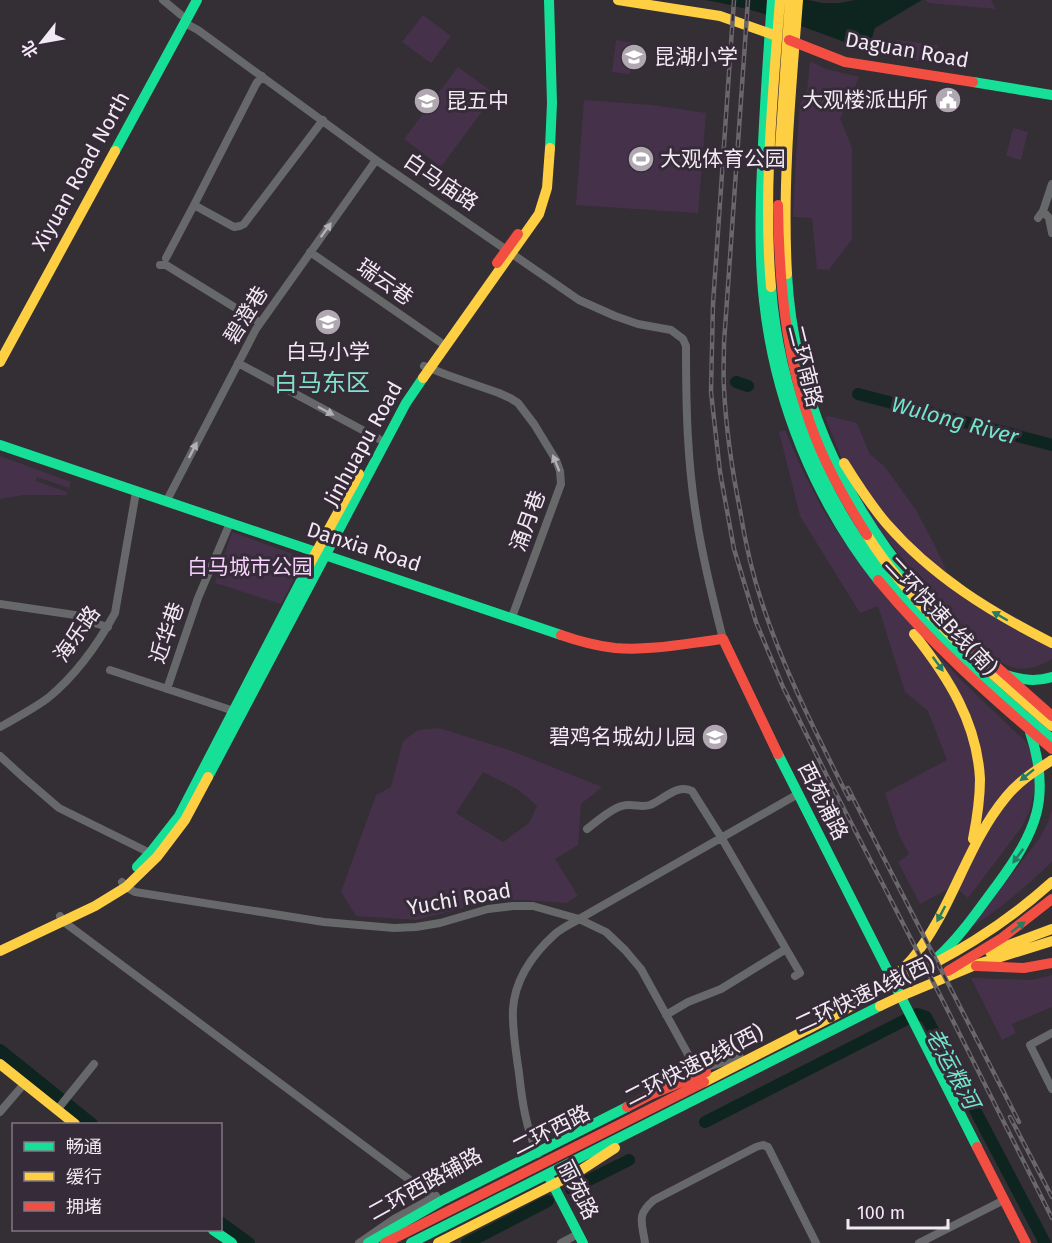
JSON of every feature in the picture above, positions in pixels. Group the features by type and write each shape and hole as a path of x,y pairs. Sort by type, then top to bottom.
{"main road":[{"name":"Xiyuan Road North","path":"0,362 183,19 189,0"},
{"name":"Xiyuan Road North","path":"0,347 183,19 197,0"},
{"name":"Jinhuapu Road","path":"0,944 95,906 157,857 185,820 320,553 401,400 509,251 533,211 541,187 543,170 545,104 541,0"},
{"name":"Jinhuapu Road","path":"124,885 179,816 320,553 440,342 539,214 547,188 549,170 552,103 549,0"},
{"name":"Daguan Road","path":"618,0 720,16 845,62 1052,95"},
{"name":"二环快速B线(南)","path":"772,0 760,212 762,281 766,322 778,380 794,429 816,483 843,531 876,578 924,633 976,683 1052,749"},
{"name":"二环南路","path":"780,0 779,261 787,337 799,388 825,460 858,522 902,582 969,653"},
{"name":"二环南路","path":"790,0 781,52 769,189 769,268 772,304 785,378 806,441 823,480 860,543 912,608 983,680"},
{"path":"798,0 789,128 786,220 788,291 796,348 825,442 847,487 874,533 908,577 992,664 1052,716"},
{"path":"796,348 812,396 834,444 861,491 889,528 923,562 963,593 1000,617 1052,643"},
{"name":"Danxia Road","path":"0,445 576,640 617,648 665,646 723,639"},
{"path":"843,531 874,583 946,676 969,720 977,748 980,786 977,822 966,862"},
{"name":"西苑浦路","path":"723,639 798,794 1026,1243"},
{"path":"969,653 995,670 1016,679 1033,681 1052,677"},
{"path":"969,653 1052,726"},
{"path":"983,680 1052,739"},
{"path":"912,975 940,956 966,927 1029,841 1038,827 1047,802 1046,766 1037,745 1017,715 983,680"},
{"path":"966,862 987,823 1007,796 1028,774 1052,760"},
{"name":"二环快速B线(西)","path":"385,1243 858,1003 893,978 910,961 931,932 966,862"},
{"path":"912,975 987,934 1052,882"},
{"path":"951,969 1004,937 1052,899"},
{"name":"Jinhuapu Road","path":"0,951 62,919"},
{"path":"951,969 1052,929"},
{"name":"二环快速A线(西)","path":"411,1243 707,1097 867,1012 978,964 1052,941"},
{"path":"951,969 971,966 1024,968 1052,963"},
{"name":"二环西路","path":"425,1243 951,969"},
{"name":"二环西路","path":"370,1243 537,1153 699,1074 740,1057 912,975"},
{"path":"370,1243 438,1199 659,1091 762,1052"},
{"path":"0,1064 58,1108 73,1123"},
{"path":"438,1243 578,1172 660,1119 707,1097"},
{"name":"丽苑路","path":"537,1153 580,1239"},
{"path":"214,1231 232,1243"}],"street":[{"name":"白马庙路","path":"163,0 183,19 376,160 579,300 638,324 671,330 683,339 686,346"},
{"path":"260,323 163,262 262,76"},
{"path":"194,205 234,227 244,224 323,120"},
{"name":"碧澄巷","path":"166,502 260,323 376,160"},
{"path":"1052,184 1040,214 1049,218 1052,233"},
{"name":"瑞云巷","path":"310,252 440,342"},
{"name":"西苑浦路","path":"686,346 688,447 695,510 723,639"},
{"path":"238,363 379,439"},
{"name":"涌月巷","path":"426,367 510,398 525,411 556,460 560,471 561,484 512,617"},
{"name":"海乐路","path":"0,727 30,710 67,681 108,627 115,613 136,492"},
{"name":"近华巷","path":"167,689 198,598 230,523"},
{"path":"0,604 75,615 108,627"},
{"path":"110,670 234,711"},
{"path":"0,756 59,808 150,853"},
{"path":"587,829 623,805 648,806 681,788 692,791 800,973 795,976"},
{"path":"537,1153 524,1110 513,1029 513,1008 521,979 537,951 557,933 579,919 798,794"},
{"name":"Yuchi Road","path":"124,885 135,892 324,922 416,927 488,909 513,906 533,906 579,919 606,932 625,950 640,969 699,1074 707,1097"},
{"path":"62,919 438,1199"},
{"path":"666,1014 688,1002 721,989 786,949"},
{"path":"1052,1033 1030,1045 1052,1089"},
{"path":"58,1108 94,1064"},
{"path":"0,1112 24,1084"},
{"path":"645,1243 641,1221 642,1212 654,1200 763,1145 768,1147 816,1243"},
{"name":"二环西路辅路","path":"359,1243 394,1218 537,1153"},
{"path":"919,1243 1004,1200"},
{"path":"561,1243 580,1239"}],"green space":[{"path":"925,0 991,0 996,9 929,3"},
{"path":"423,15 451,36 431,63 402,42"},
{"path":"616,40 634,43 630,74 612,72"},
{"path":"896,40 938,45 936,63 894,58"},
{"path":"810,61 826,69 859,77 840,118 852,148 852,239 829,270 817,269 812,218 793,217 800,103 807,91"},
{"path":"458,67 495,94 441,167 404,139"},
{"name":"大观体育公园","path":"584,100 652,105 706,113 698,213 576,205"},
{"path":"1013,128 1028,132 1021,160 1006,156"},
{"path":"825,417 857,423 869,453 885,467 916,510 951,580 1052,638 1052,659 1023,669 1004,664 940,602 902,558 867,511 848,473"},
{"path":"785,430 822,508 846,545 883,594 960,679 1027,743 1033,754 1036,786 1029,812 1021,828 968,898 954,886 920,904 898,862 909,854 899,835 885,793 947,760 928,711 905,692 878,606 860,613 800,516 779,432"},
{"path":"0,456 71,482 69,488 37,477 36,481 67,492 67,495 23,495 0,499"},
{"name":"白马城市公园","path":"232,532 293,554 299,570 281,604 215,583"},
{"path":"439,728 512,751 602,787 581,804 578,845 555,859 578,896 566,903 494,900 416,920 356,916 341,892 376,795 391,787 403,741 418,730","holes":["483,772 519,790 537,806 529,823 503,842 456,813"]},
{"path":"1052,809 1052,862 1003,905 971,927 1039,839"},
{"path":"1052,975 1052,1007 1012,1024 1016,1033 1002,1040 971,978 1032,980"}],"shaded area":[{"path":"705,0 808,0 839,3 855,0 922,0 875,28 868,51 767,15"}],"waterway":[{"name":"Wulong River","path":"736,382 748,386"},
{"name":"Wulong River","path":"858,394 1052,445"},
{"name":"老运粮河","path":"705,1122 917,1014 926,1017 1045,1243"},
{"name":"老运粮河","path":"0,1050 91,1123"},
{"name":"老运粮河","path":"571,1189 629,1160"},
{"name":"老运粮河","path":"467,1243 548,1201"},
{"name":"老运粮河","path":"222,1223 249,1243"}],"railway":[{"path":"734,0 713,304 711,392 720,472 734,549 756,622 783,687 1052,1218"},
{"path":"748,0 724,343 726,419 734,480 762,603 791,678 849,799"},
{"path":"848,788 1019,1122"},
{"path":"1010,1117 1052,1197"}],"traffic: fast":[{"path":"115,151 197,0"},
{"path":"549,0 552,103 550,148"},
{"path":"772,0 760,218 762,284 769,339 788,413 817,483 855,549 878,580"},
{"path":"973,82 1052,95"},
{"path":"787,274 791,317 799,359 825,440 865,516 888,551 915,585"},
{"path":"771,287 775,326 793,402 822,475 860,542 902,597 942,640 1052,739"},
{"path":"208,777 406,403 423,378"},
{"path":"0,445 561,635"},
{"path":"137,867 179,816 306,571"},
{"path":"1006,675 1029,680 1052,677"},
{"path":"938,957 962,932 1011,866 1030,831 1040,795 1040,776 1030,732"},
{"path":"778,754 977,1147"},
{"path":"411,1243 880,1006"},
{"path":"368,1243 443,1200 627,1107"},
{"path":"550,1179 583,1243"},
{"path":"214,1231 232,1243"}],"traffic: slow":[{"path":"618,0 720,16 774,35"},
{"path":"771,287 768,179 780,0"},
{"path":"780,148 790,0"},
{"path":"787,274 786,171 798,0"},
{"path":"423,378 539,214 547,188 550,148"},
{"path":"0,362 115,151"},
{"path":"844,463 880,516 923,560 984,605 1052,643"},
{"path":"306,571 359,474"},
{"path":"867,535 906,588 952,637 1052,726"},
{"path":"914,634 959,701 973,738 980,779 973,839"},
{"path":"704,1082 846,1009 875,992 901,971 926,940 938,920 992,816 1016,786 1052,760"},
{"path":"0,951 95,906 126,887 157,857 185,820 208,777"},
{"path":"887,987 974,941 1033,899 1052,882"},
{"path":"990,952 1052,929"},
{"path":"880,1006 978,964 1052,941"},
{"path":"0,1064 74,1123"},
{"path":"438,1243 578,1172 615,1148"}],"traffic: jam":[{"path":"789,40 845,62 973,82"},
{"path":"778,205 783,299 800,391 809,421 826,462 867,535"},
{"path":"497,263 518,234"},
{"path":"878,580 918,626 983,689 1052,749"},
{"path":"915,585 971,644 1052,716"},
{"path":"561,635 594,645 629,649 656,648 723,639 778,754"},
{"path":"948,971 1002,938 1052,899"},
{"path":"976,966 1024,968 1052,963"},
{"path":"627,1107 706,1072"},
{"path":"385,1243 704,1082"},
{"path":"977,1147 1026,1243"}],"place":[{"name":"昆湖小学","path":"634,57"},
{"name":"大观楼派出所","path":"948,100"},
{"name":"昆五中","path":"427,101"},
{"name":"大观体育公园","path":"641,159"},
{"name":"白马小学","path":"328,322"},
{"name":"碧鸡名城幼儿园","path":"715,737"}],"district":[{"name":"白马东区","path":"322,383"}]}
